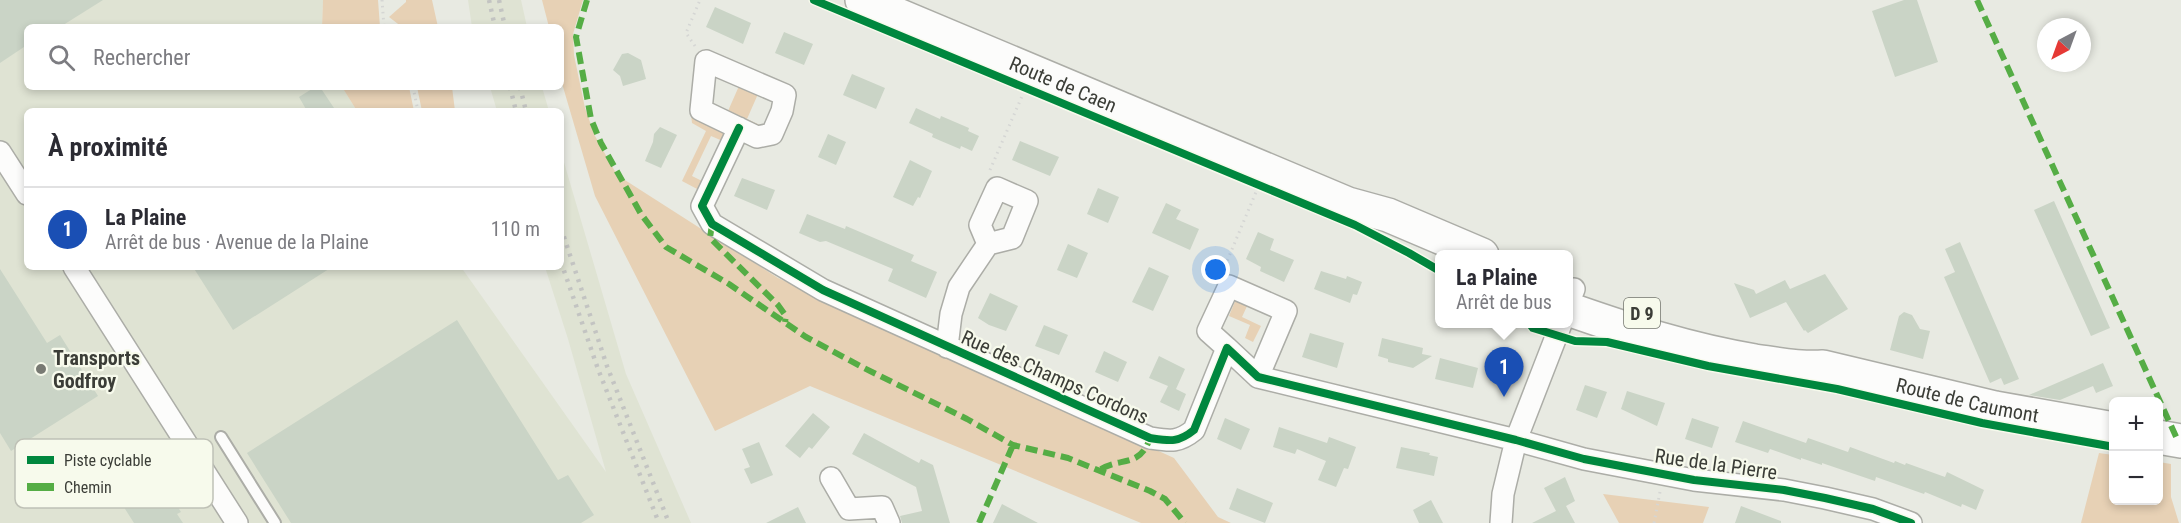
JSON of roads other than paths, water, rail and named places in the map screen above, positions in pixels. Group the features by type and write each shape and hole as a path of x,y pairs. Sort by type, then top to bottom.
{"main road":[{"name":"Route de Caen","path":"862,0 1259,179 1348,204"},
{"path":"1348,204 1388,215 1470,250"},
{"path":"1348,204 1435,254"},
{"name":"Route de Caumont","path":"1573,298 1810,358 1823,367 1995,408 2109,428"},
{"path":"2163,438 2181,441"}],"street":[{"name":"Rue des Champs Cordons","path":"738,128 702,206 712,224 823,290 947,347 1150,438 1171,441 1183,439 1194,430 1227,348"},
{"path":"0,152 24,189"},
{"path":"997,188 1027,201 1012,237 988,244 980,225 997,188"},
{"name":"Rue des Champs Cordons","path":"947,347 951,314 959,287 988,244"},
{"path":"76,270 184,439"},
{"path":"1258,376 1286,311 1229,286 1208,331 1258,376 1516,440"},
{"path":"1501,523 1503,494 1516,440 1559,328"},
{"name":"Rue de la Pierre","path":"1516,440 1584,459 1694,480 1784,490 1825,498 1873,509 1911,523"},
{"path":"831,478 849,508 882,507 889,523"},
{"path":"213,485 237,523"}],"lane":[{"path":"221,437 275,523"}],"railway":[{"path":"489,0 494,24"},
{"path":"499,0 504,24"},
{"path":"511,90 515,108"},
{"path":"521,90 525,108"},
{"path":"564,237 607,366 669,523"},
{"path":"564,270 598,369 659,523"}],"place":[{"name":"Transports Godfroy","path":"41,369"},
{"name":"La Plaine","path":"1504,397"}]}
